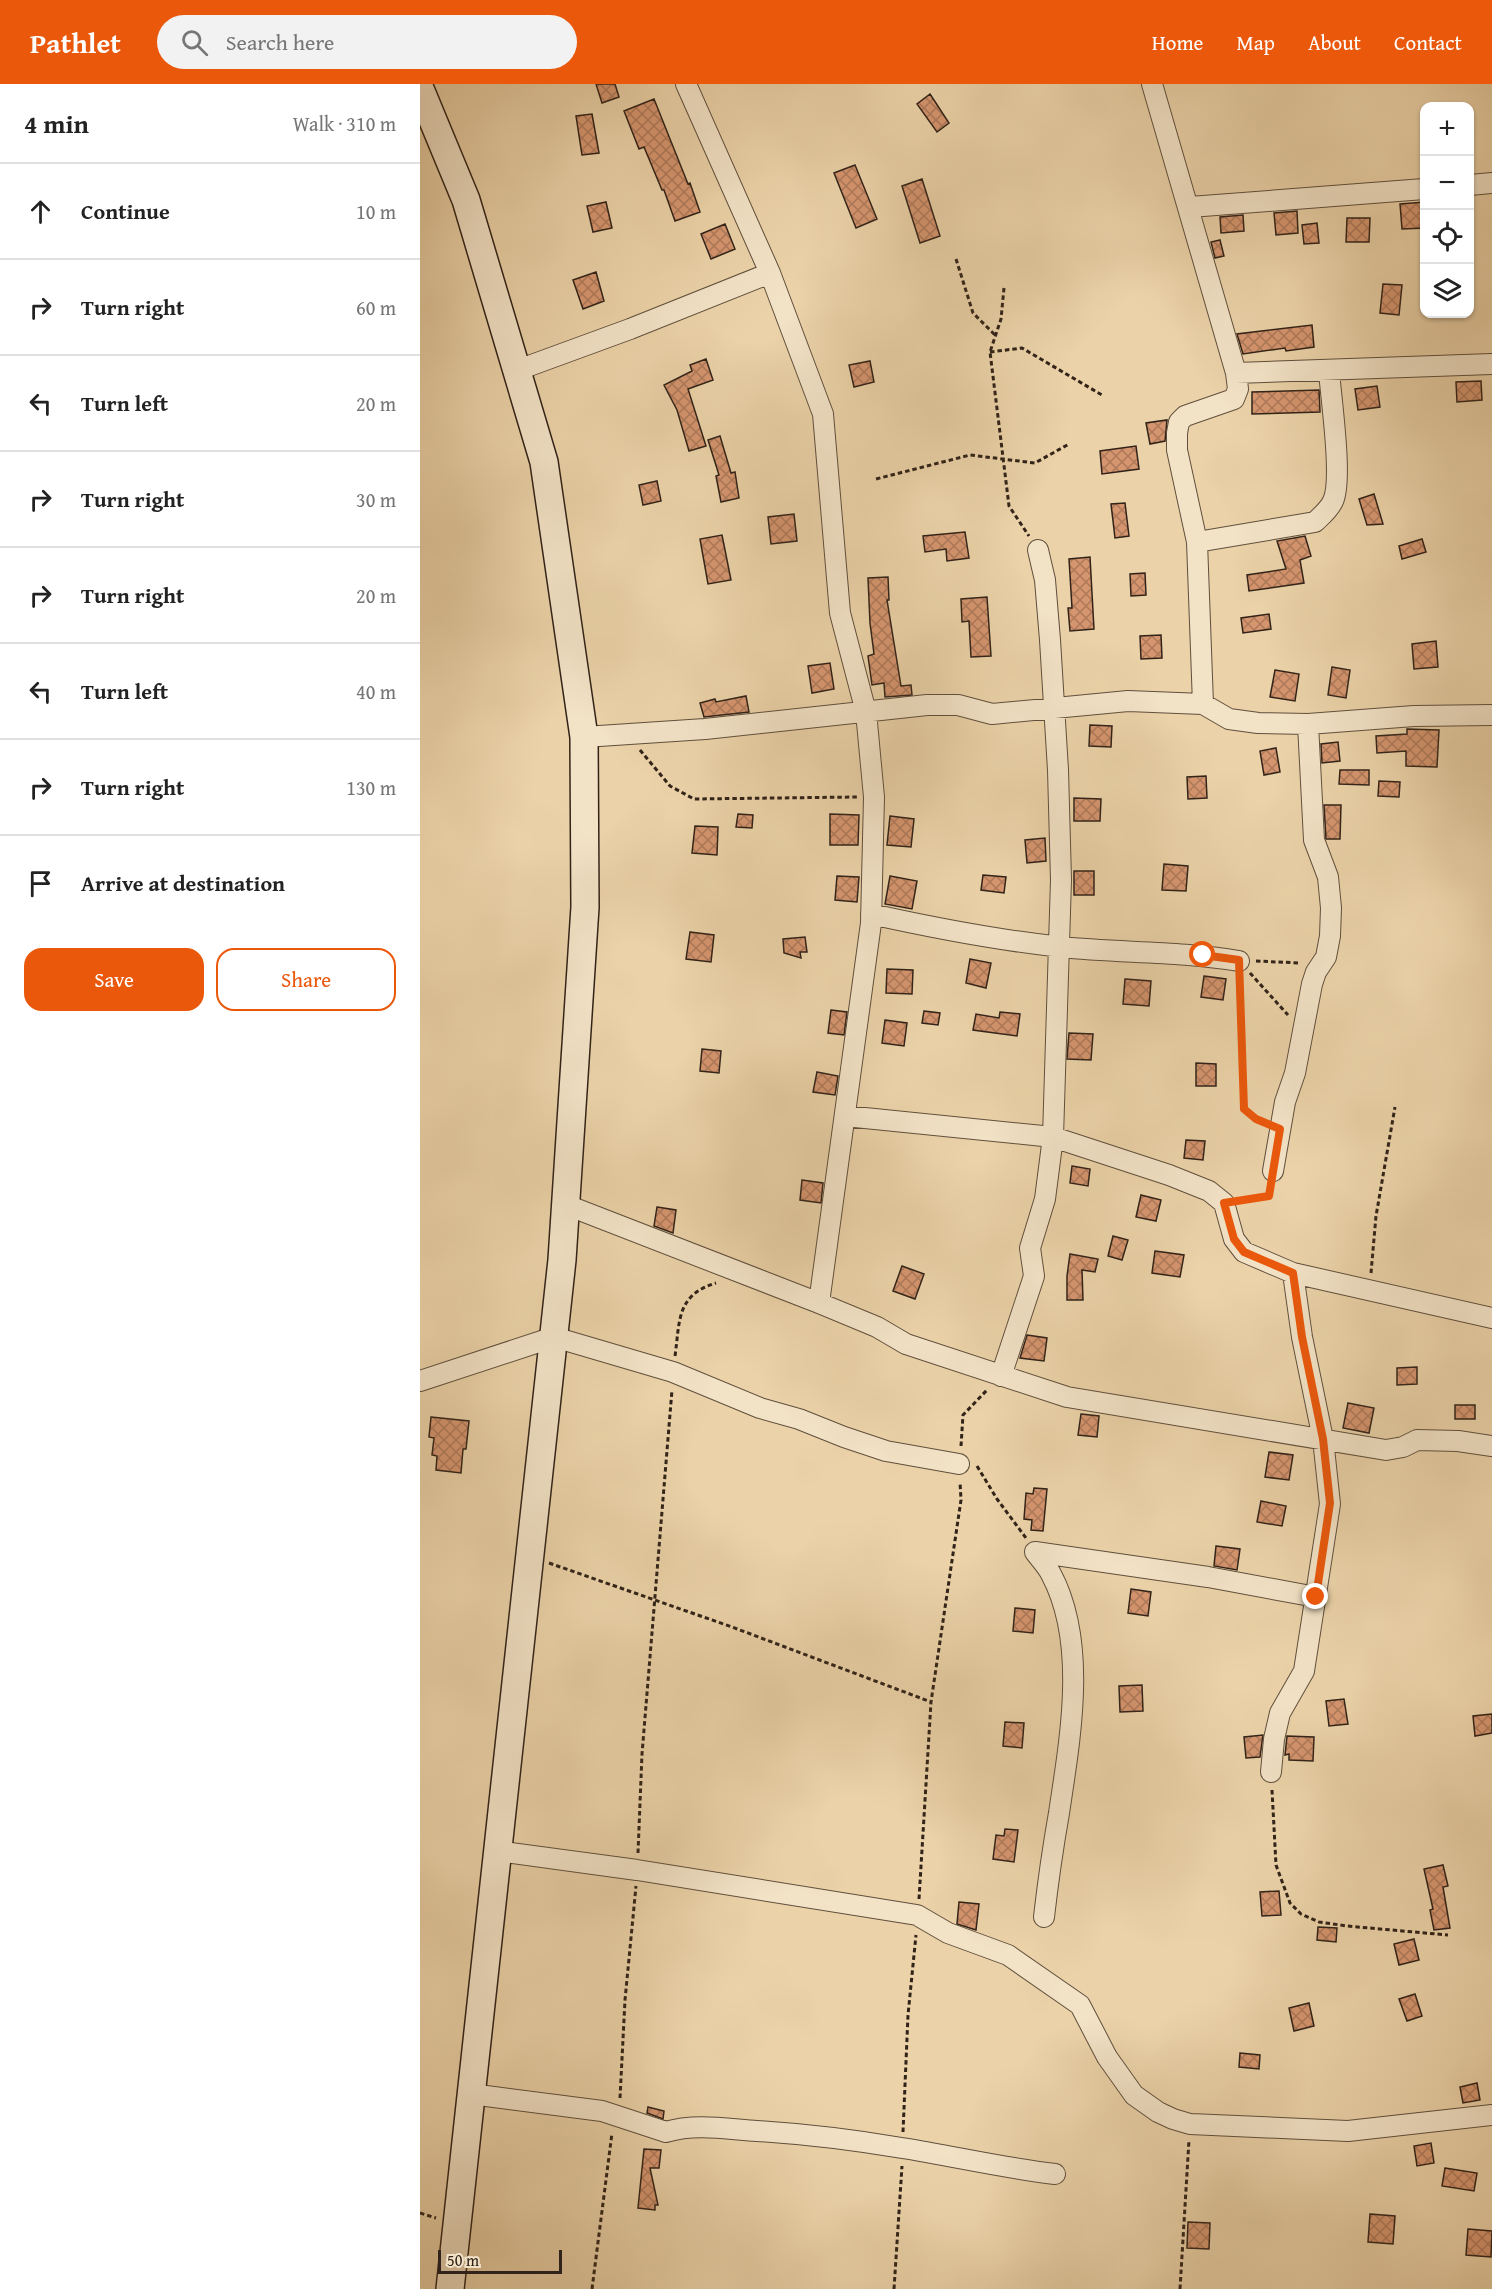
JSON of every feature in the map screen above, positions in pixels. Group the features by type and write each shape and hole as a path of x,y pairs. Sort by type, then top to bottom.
{"main road":[{"path":"420,89 466,200 544,462 584,737 585,907 555,1337 496,1851 450,2289"}],"street":[{"path":"686,84 770,273 823,414 840,613 866,712 874,796 871,914 819,1303"},
{"path":"1152,84 1190,207 1236,373 1238,389 1234,399 1185,416 1179,422 1177,450 1197,542 1203,704"},
{"path":"1474,185 1492,183"},
{"path":"1190,207 1420,189"},
{"path":"518,370 630,329 770,273"},
{"path":"1236,373 1492,364"},
{"path":"1197,542 1315,522 1325,512 1333,501 1338,480 1329,371"},
{"path":"1000,1376 1034,1276 1030,1248 1046,1198 1053,1137 1061,880 1058,770 1047,603 1038,550"},
{"path":"584,737 628,735 927,705 958,705 992,714 1128,701 1203,704 1229,719 1258,723 1308,724 1414,716 1492,715"},
{"path":"1274,1171 1285,1102 1295,1073 1312,984 1326,957 1330,936 1331,908 1328,877 1314,840 1308,724"},
{"path":"871,914 948,931 1059,947 1203,955 1239,960"},
{"path":"845,1116 1053,1137 1169,1175 1209,1191 1224,1203 1234,1239 1244,1252 1293,1273 1492,1318"},
{"path":"564,1204 819,1303 877,1327 906,1344 1067,1396 1386,1450 1403,1447 1418,1440 1458,1441 1492,1446"},
{"path":"1271,1772 1274,1739 1280,1713 1304,1671 1330,1503 1323,1439 1302,1337 1293,1273"},
{"path":"420,1381 555,1337 673,1372 738,1400 799,1419 886,1451 967,1457"},
{"path":"1035,1552 1208,1577 1316,1597"},
{"path":"1035,1552 1051,1574 1061,1598 1070,1633 1072,1668 1071,1735 1044,1917"},
{"path":"496,1851 637,1870 917,1915 948,1933 1008,1955 1069,1996 1080,2005 1107,2057 1134,2094 1158,2112 1190,2124 1348,2131 1492,2115"},
{"path":"471,2094 602,2111 666,2132 676,2129 714,2128 797,2134 903,2148 1012,2169 1055,2174"}],"path":[{"path":"956,259 973,313 995,335"},
{"path":"1004,288 1001,320 990,352 1009,506 1038,550"},
{"path":"990,352 1022,348 1102,395"},
{"path":"876,479 970,455 1035,463 1069,444"},
{"path":"628,735 670,786 694,799 874,796"},
{"path":"1239,960 1321,964"},
{"path":"1239,960 1303,1033"},
{"path":"1239,960 1244,1109 1256,1119 1280,1129"},
{"path":"1369,1290 1376,1216 1395,1107"},
{"path":"1224,1203 1269,1196 1274,1171"},
{"path":"592,2289 611,2137 620,2116 625,2000 637,1870 642,1754 673,1372 682,1306 700,1288 745,1274"},
{"path":"1000,1376 963,1415 961,1439 967,1457 1035,1552"},
{"path":"894,2289 908,2015 931,1702 967,1457 961,1439"},
{"path":"530,1556 931,1702"},
{"path":"1271,1772 1276,1865 1290,1903 1301,1914 1319,1922 1448,1935"},
{"path":"1180,2289 1190,2124"}],"building":[{"path":"596,84 615,84 619,97 602,103"},
{"path":"930,94 949,123 937,132 917,104"},
{"path":"654,99 700,212 675,221 664,190 662,190 644,147 639,149 624,111"},
{"path":"592,114 599,153 582,155 576,116"},
{"path":"855,165 877,219 856,228 834,173"},
{"path":"922,179 940,236 920,243 902,186"},
{"path":"606,202 612,228 593,232 587,206"},
{"path":"1420,202 1420,228 1402,229 1400,204"},
{"path":"1297,211 1298,233 1276,235 1274,213"},
{"path":"1243,215 1244,231 1221,233 1220,217"},
{"path":"1347,218 1370,218 1369,242 1346,242"},
{"path":"1317,223 1319,243 1304,244 1302,225"},
{"path":"725,224 735,249 711,259 701,234"},
{"path":"1220,240 1224,256 1215,258 1211,242"},
{"path":"596,272 604,301 583,309 573,280"},
{"path":"1383,284 1402,285 1399,315 1380,313"},
{"path":"1312,325 1314,347 1286,351 1285,348 1243,354 1237,334"},
{"path":"706,359 713,380 688,389 706,446 689,451 677,410 664,385 692,371 690,365"},
{"path":"870,361 874,382 854,387 849,365"},
{"path":"1481,381 1482,400 1457,402 1456,382"},
{"path":"1377,386 1380,407 1358,410 1355,389"},
{"path":"1319,390 1320,412 1252,414 1252,392"},
{"path":"1167,420 1165,441 1150,444 1146,423"},
{"path":"720,436 731,473 735,472 739,498 721,502 716,476 719,475 708,440"},
{"path":"1136,446 1139,469 1102,474 1100,451"},
{"path":"657,481 661,501 643,505 639,485"},
{"path":"1374,494 1383,524 1367,525 1359,499"},
{"path":"1125,503 1129,536 1115,538 1111,504"},
{"path":"794,514 797,541 771,544 768,517"},
{"path":"965,532 969,558 947,561 946,549 925,552 923,536"},
{"path":"722,535 731,580 708,584 700,539"},
{"path":"1305,536 1311,556 1300,560 1304,583 1249,591 1247,575 1286,569 1277,541"},
{"path":"1422,539 1426,552 1402,559 1399,546"},
{"path":"1090,557 1094,629 1070,631 1068,608 1072,608 1069,559"},
{"path":"1145,573 1146,595 1131,596 1130,574"},
{"path":"888,577 889,600 887,600 901,686 911,685 912,695 885,697 884,683 872,685 868,656 874,654 868,578"},
{"path":"987,597 991,656 971,657 969,621 962,622 961,599"},
{"path":"1269,614 1271,629 1243,633 1241,618"},
{"path":"1161,635 1162,658 1141,659 1140,636"},
{"path":"1436,641 1438,667 1414,669 1412,644"},
{"path":"830,663 834,689 812,693 808,666"},
{"path":"1332,667 1350,670 1346,698 1328,695"},
{"path":"1275,670 1299,674 1295,701 1270,697"},
{"path":"746,696 749,712 704,717 700,703"},
{"path":"1090,725 1112,726 1111,747 1089,746"},
{"path":"1407,729 1439,730 1437,767 1406,766 1406,751 1377,753 1376,736 1407,734"},
{"path":"1338,742 1340,761 1322,763 1321,744"},
{"path":"1276,748 1280,772 1264,775 1260,751"},
{"path":"1340,770 1369,770 1369,785 1339,784"},
{"path":"1206,776 1207,798 1188,799 1187,777"},
{"path":"1379,781 1400,782 1399,797 1378,796"},
{"path":"1074,798 1101,799 1100,821 1074,821"},
{"path":"1324,805 1341,805 1340,839 1326,839"},
{"path":"738,814 753,815 752,828 736,827"},
{"path":"830,814 859,815 858,845 830,845"},
{"path":"890,816 914,819 911,847 887,845"},
{"path":"695,826 718,827 717,855 692,853"},
{"path":"1045,838 1046,861 1027,863 1025,840"},
{"path":"1164,864 1188,866 1186,891 1162,890"},
{"path":"1074,871 1094,871 1094,895 1074,895"},
{"path":"983,875 1006,877 1004,893 981,890"},
{"path":"837,876 859,877 857,902 835,900"},
{"path":"890,876 917,881 912,909 885,904"},
{"path":"690,932 714,935 711,962 686,959"},
{"path":"805,937 807,952 800,952 801,958 784,953 783,939"},
{"path":"970,959 991,963 986,988 966,983"},
{"path":"887,969 913,970 912,994 886,993"},
{"path":"1204,976 1226,979 1223,1000 1201,997"},
{"path":"1125,979 1151,981 1149,1006 1123,1004"},
{"path":"831,1010 847,1012 844,1035 828,1033"},
{"path":"924,1011 940,1013 938,1025 922,1023"},
{"path":"1000,1012 1020,1014 1017,1036 973,1030 976,1014 999,1018"},
{"path":"885,1020 907,1023 904,1046 882,1043"},
{"path":"1069,1033 1093,1034 1091,1060 1067,1059"},
{"path":"702,1049 721,1051 719,1073 700,1071"},
{"path":"1196,1063 1216,1064 1216,1086 1196,1086"},
{"path":"817,1072 838,1076 835,1095 813,1092"},
{"path":"1186,1140 1205,1141 1203,1160 1184,1158"},
{"path":"1072,1166 1090,1169 1088,1186 1070,1183"},
{"path":"802,1180 823,1183 821,1203 800,1200"},
{"path":"1141,1195 1161,1200 1156,1221 1136,1217"},
{"path":"657,1207 676,1210 673,1233 654,1226"},
{"path":"1113,1236 1128,1240 1122,1260 1108,1256"},
{"path":"1155,1251 1184,1255 1180,1277 1152,1273"},
{"path":"1070,1254 1098,1259 1095,1272 1082,1270 1083,1300 1067,1300"},
{"path":"902,1266 924,1274 915,1299 893,1291"},
{"path":"1027,1335 1047,1338 1044,1361 1020,1358"},
{"path":"1417,1367 1417,1384 1397,1385 1397,1368"},
{"path":"1348,1403 1374,1408 1369,1433 1343,1428"},
{"path":"1455,1405 1475,1405 1475,1419 1455,1419"},
{"path":"1081,1414 1099,1416 1097,1437 1078,1435"},
{"path":"431,1417 469,1421 461,1473 436,1470 437,1456 432,1455 434,1438 429,1437"},
{"path":"1269,1452 1293,1455 1289,1480 1265,1477"},
{"path":"1034,1488 1047,1489 1043,1531 1031,1530 1032,1520 1024,1519 1026,1493 1033,1494"},
{"path":"1261,1501 1286,1506 1282,1526 1257,1522"},
{"path":"1216,1546 1240,1549 1237,1570 1214,1566"},
{"path":"1131,1589 1151,1592 1148,1616 1128,1613"},
{"path":"1015,1608 1035,1610 1033,1633 1013,1631"},
{"path":"1142,1685 1143,1711 1120,1712 1119,1686"},
{"path":"1344,1699 1348,1724 1329,1726 1326,1701"},
{"path":"1492,1714 1492,1733 1475,1736 1473,1716"},
{"path":"1005,1722 1024,1723 1022,1748 1003,1746"},
{"path":"1263,1735 1260,1757 1246,1758 1244,1737"},
{"path":"1287,1736 1314,1737 1313,1761 1289,1760 1289,1754 1285,1755"},
{"path":"1005,1829 1018,1830 1014,1862 993,1859 996,1835 1004,1836"},
{"path":"1443,1865 1448,1886 1443,1887 1450,1928 1434,1930 1430,1910 1433,1909 1424,1869"},
{"path":"1279,1891 1281,1915 1262,1916 1260,1892"},
{"path":"959,1902 979,1904 976,1930 957,1924"},
{"path":"1318,1927 1337,1928 1336,1942 1317,1940"},
{"path":"1414,1939 1419,1960 1399,1965 1394,1944"},
{"path":"1415,1994 1422,2016 1407,2021 1399,1999"},
{"path":"1309,2003 1314,2026 1294,2031 1289,2008"},
{"path":"1240,2053 1260,2055 1259,2069 1239,2067"},
{"path":"1477,2083 1480,2100 1463,2103 1460,2087"},
{"path":"648,2107 664,2111 663,2119 647,2113"},
{"path":"1431,2143 1434,2163 1417,2166 1414,2146"},
{"path":"644,2149 661,2150 659,2168 650,2168 658,2205 655,2205 655,2210 638,2208"},
{"path":"1445,2168 1477,2173 1474,2191 1442,2186"},
{"path":"1370,2214 1395,2216 1393,2244 1368,2242"},
{"path":"1188,2222 1210,2223 1209,2249 1187,2248"},
{"path":"1468,2229 1492,2231 1491,2257 1466,2255"}],"route":[{"path":"1203,955 1239,960 1244,1109 1256,1119 1280,1129 1269,1196 1224,1203 1234,1239 1244,1252 1293,1273 1302,1337 1323,1439 1330,1503 1316,1597"}]}
